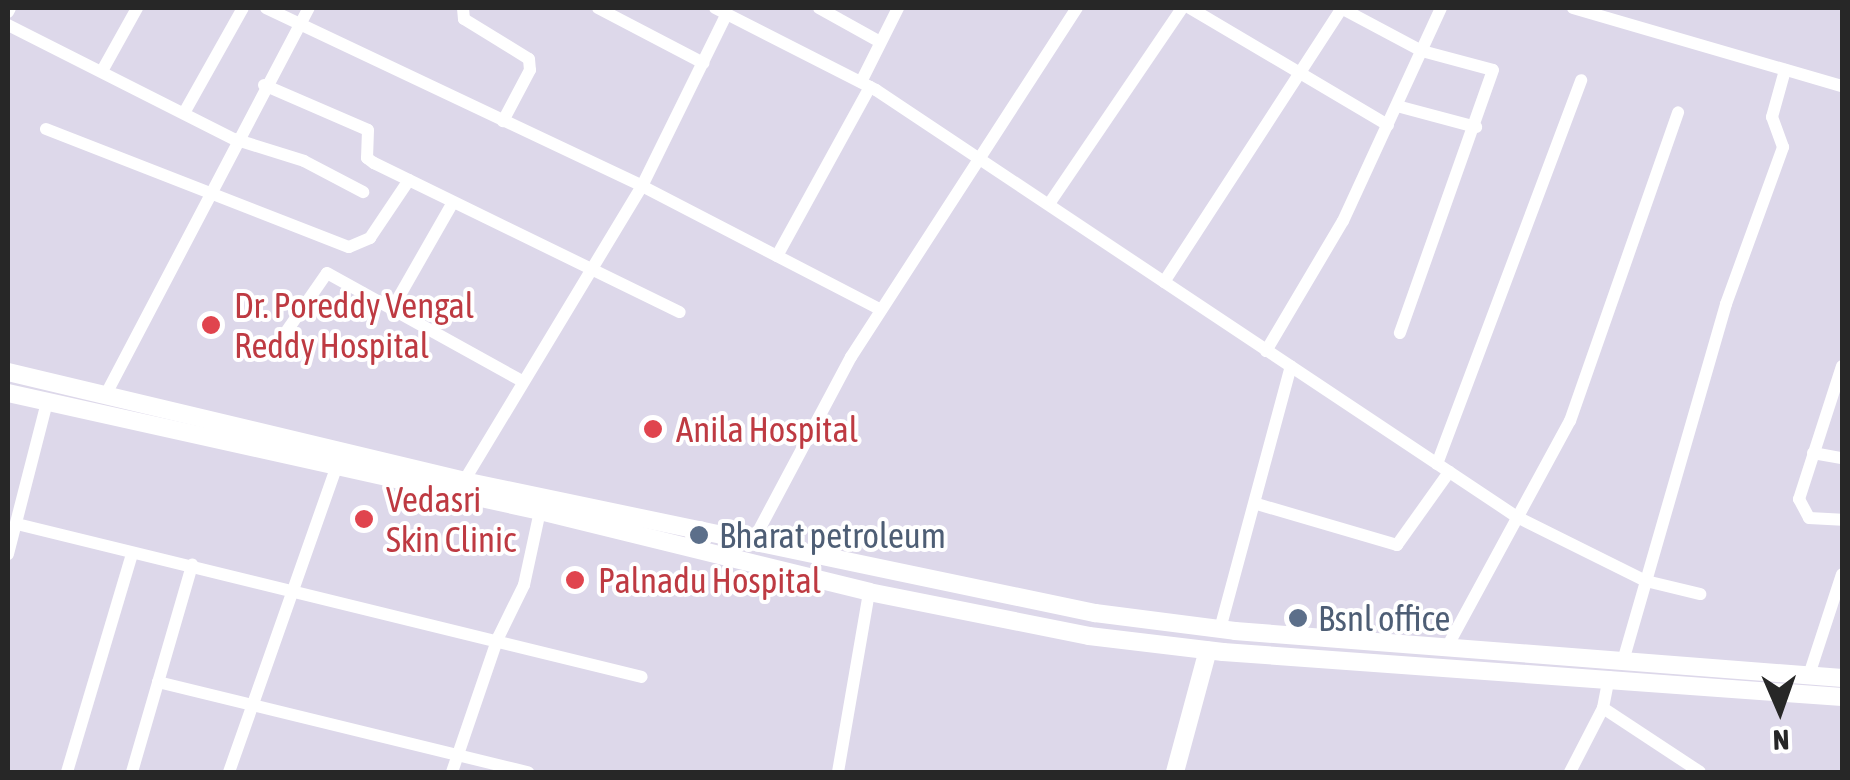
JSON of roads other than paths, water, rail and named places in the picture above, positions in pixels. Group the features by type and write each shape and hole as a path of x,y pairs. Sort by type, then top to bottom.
{"main road":[{"path":"8,372 464,481 954,588 1228,630 1842,678"},
{"path":"8,392 540,510 869,592 1089,636 1208,650 1842,696"},
{"path":"1175,772 1208,650"}],"street":[{"path":"102,72 137,8"},
{"path":"184,113 243,8"},
{"path":"266,8 642,186 882,310"},
{"path":"105,396 234,139 308,8"},
{"path":"464,8 464,19 529,58 530,70 503,122"},
{"path":"598,8 702,63"},
{"path":"819,8 880,42"},
{"path":"777,256 865,85 880,42 898,8"},
{"path":"752,543 882,310 976,156 1077,8"},
{"path":"1050,204 1182,8"},
{"path":"1190,8 1388,125"},
{"path":"1164,282 1342,8 1422,51 1492,70 1476,128 1400,333"},
{"path":"1266,351 1343,221 1441,8"},
{"path":"1573,8 1842,86"},
{"path":"464,481 642,186 702,63 721,11 865,85 1050,204 1516,517 1646,581 1700,594"},
{"path":"8,25 234,139 304,161 363,192"},
{"path":"1623,661 1726,304 1784,147 1772,117 1784,70"},
{"path":"1257,504 1396,544 1443,468 1581,80"},
{"path":"264,85 359,124 371,139 367,158 680,312"},
{"path":"1397,106 1476,128"},
{"path":"1446,648 1570,420 1678,112"},
{"path":"46,129 209,188 348,247 370,238 409,180"},
{"path":"392,309 453,202"},
{"path":"284,335 322,274 522,382"},
{"path":"1228,630 1291,366"},
{"path":"1842,366 1813,453 1800,510 1809,518 1842,520"},
{"path":"8,554 48,402"},
{"path":"1813,453 1842,458"},
{"path":"229,772 337,465"},
{"path":"452,772 498,638 524,585 540,510"},
{"path":"17,524 498,638 642,677"},
{"path":"67,772 132,554"},
{"path":"132,772 192,566"},
{"path":"1809,675 1842,574"},
{"path":"838,772 869,592"},
{"path":"1570,772 1603,708 1609,677"},
{"path":"158,682 249,708 528,772"},
{"path":"1603,708 1700,772"}],"place":[{"name":"Dr. Poreddy Vengal Reddy Hospital","path":"211,325"},
{"name":"Anila Hospital","path":"653,429"},
{"name":"Vedasri Skin Clinic","path":"364,519"},
{"name":"Bharat petroleum","path":"699,535"},
{"name":"Palnadu Hospital","path":"575,580"},
{"name":"Bsnl office","path":"1298,618"}]}
